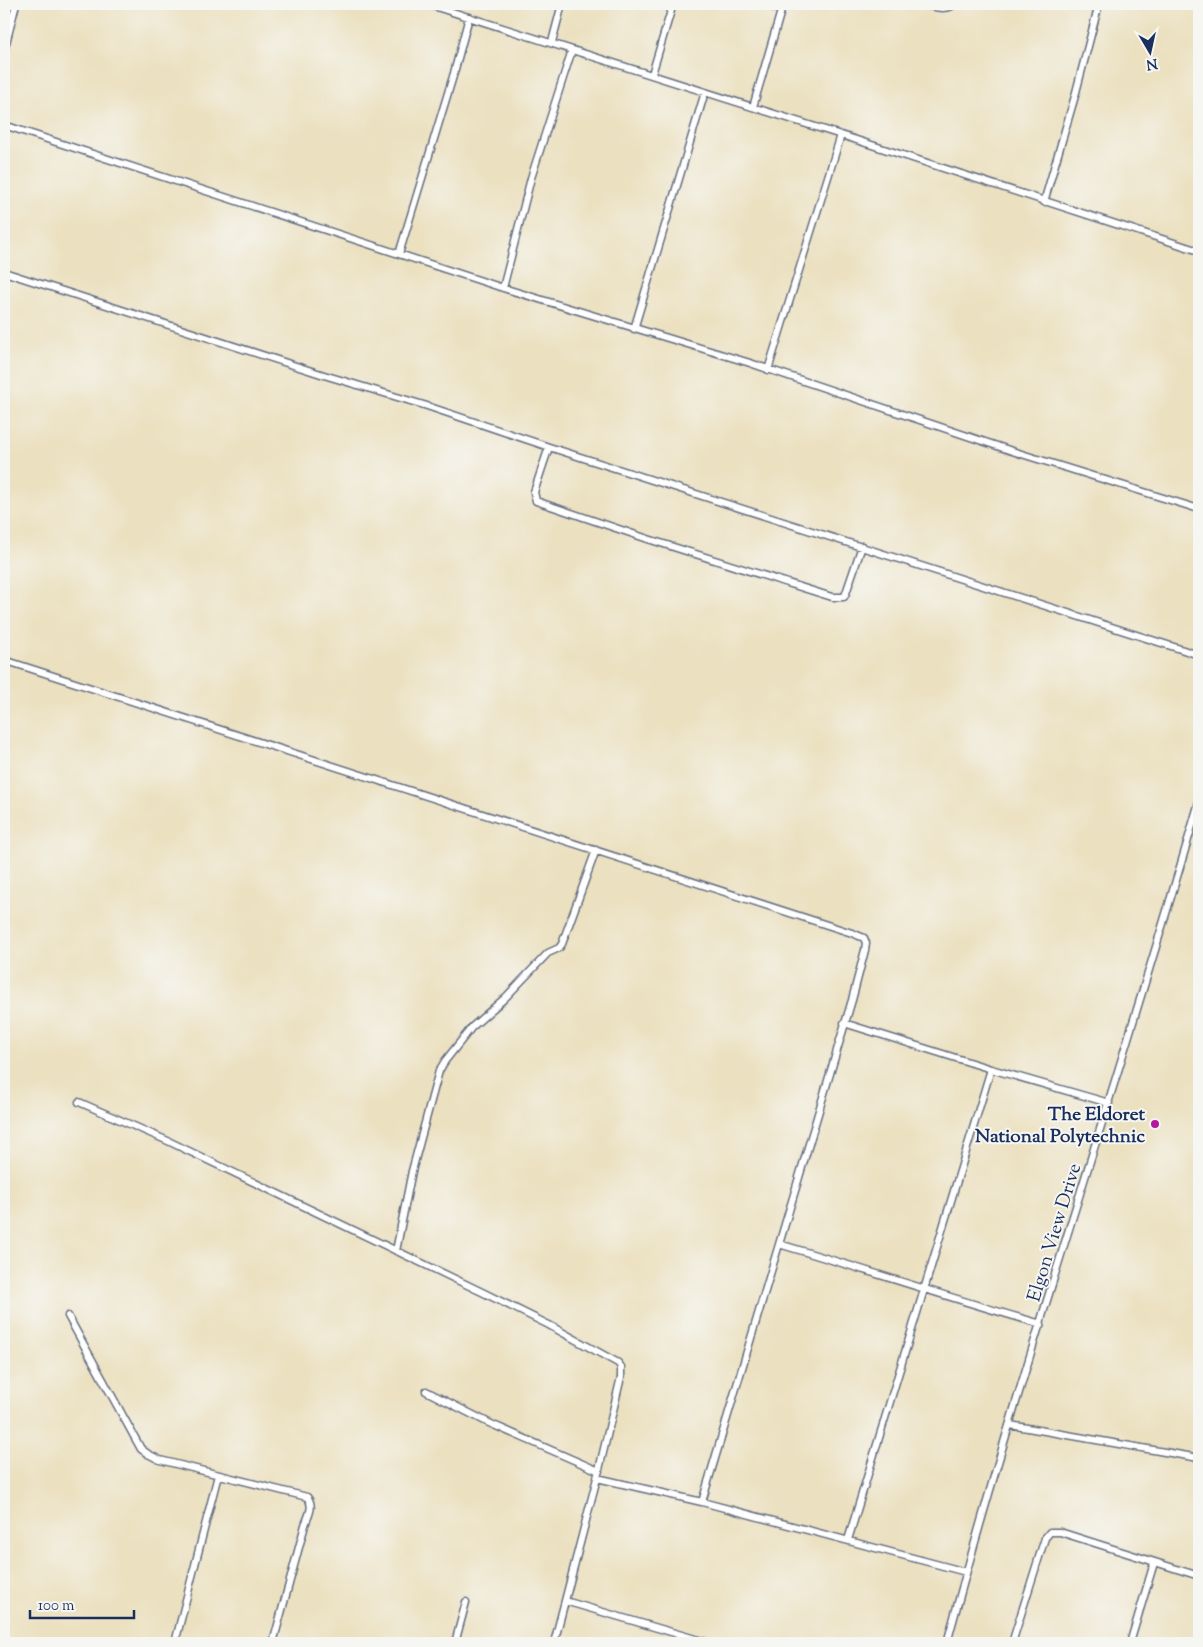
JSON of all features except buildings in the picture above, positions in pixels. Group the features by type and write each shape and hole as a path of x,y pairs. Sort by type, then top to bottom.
{"street":[{"path":"4,51 16,4"},
{"path":"427,4 652,74 1199,252"},
{"path":"456,12 458,4"},
{"path":"552,42 562,4"},
{"path":"652,74 673,4"},
{"path":"753,107 782,7 763,4"},
{"path":"924,4 936,7 951,7 955,4"},
{"path":"1044,202 1099,4"},
{"path":"399,254 469,17"},
{"path":"503,288 531,178 572,50"},
{"path":"634,329 705,92"},
{"path":"4,125 503,288 750,363 1012,451 1199,509"},
{"path":"768,370 840,135"},
{"path":"4,272 1199,655"},
{"path":"549,447 534,492 536,501 656,542 832,597 841,598 846,593 862,546"},
{"path":"4,660 864,938 866,943 865,950 702,1502"},
{"name":"Elgon View Drive","path":"946,1643 1010,1425 1196,823 1199,802"},
{"path":"396,1251 412,1171 439,1072 445,1060 472,1027 505,998 548,953 562,944 596,850"},
{"path":"844,1023 991,1069 1109,1103"},
{"path":"848,1540 991,1069"},
{"path":"79,1102 168,1141 541,1321 618,1363 621,1367 622,1377 554,1643"},
{"path":"779,1244 1041,1324"},
{"path":"68,1316 142,1449 148,1454 160,1460 307,1497 311,1507 273,1643"},
{"path":"426,1391 598,1475 966,1572"},
{"path":"1010,1425 1199,1458"},
{"path":"175,1643 218,1475"},
{"path":"1012,1643 1045,1538 1050,1532 1060,1532 1199,1576"},
{"path":"1130,1643 1154,1562"},
{"path":"565,1601 709,1643"},
{"path":"455,1643 466,1602"}],"place":[{"name":"The Eldoret National Polytechnic","path":"1155,1124"}]}
